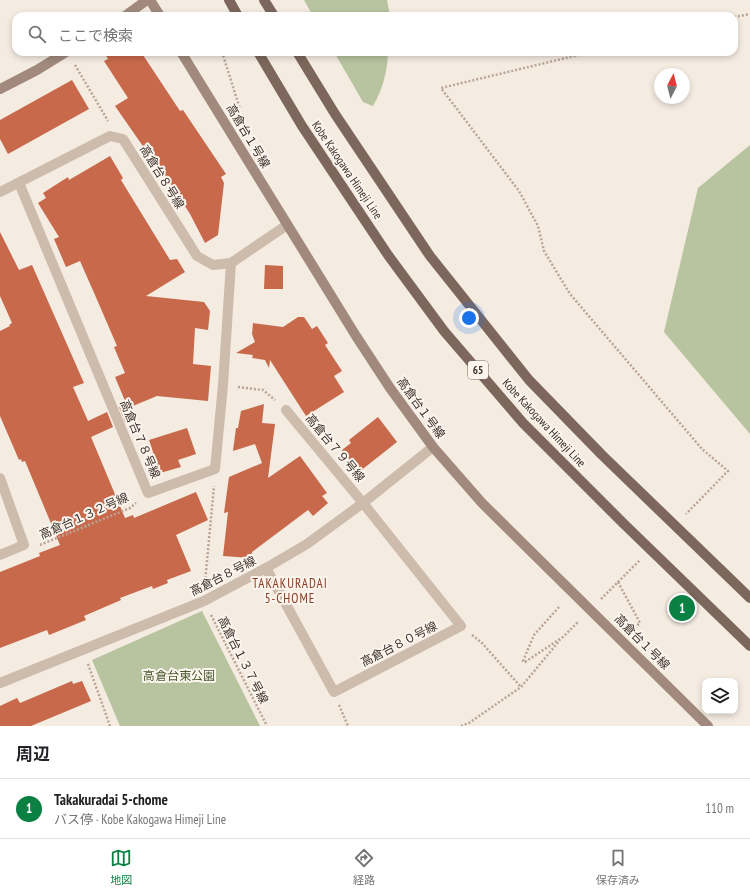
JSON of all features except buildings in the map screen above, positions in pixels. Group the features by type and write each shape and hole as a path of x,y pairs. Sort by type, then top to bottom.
{"main road":[{"path":"229,0 236,12"},
{"path":"264,0 272,12"},
{"name":"Kobe Kakogawa Himeji Line","path":"260,56 302,126 327,164 388,255 444,331 523,423 624,524 750,646"},
{"name":"Kobe Kakogawa Himeji Line","path":"299,56 335,114 430,256 529,380 602,455 750,598"}],"street":[{"path":"131,12 147,0"},
{"path":"150,0 158,12"},
{"path":"0,89 37,70 60,56"},
{"name":"高倉台１号線","path":"183,56 287,225 390,388 433,447 482,504 708,726"},
{"path":"0,192 110,136 118,138"},
{"name":"高倉台８号線","path":"118,138 123,139 197,256 213,265 230,263"},
{"name":"高倉台７８号線","path":"19,183 148,493 215,469"},
{"path":"215,469 223,385 230,263 287,225"},
{"name":"高倉台７９号線","path":"286,410 363,503"},
{"name":"高倉台８号線","path":"0,683 204,601 266,568 307,544 363,503 433,447"},
{"path":"0,478 24,545 0,555"},
{"name":"高倉台８０号線","path":"334,692 461,626 363,503"},
{"path":"266,568 334,692"}],"path":[{"path":"738,17 750,14"},
{"path":"223,56 240,109"},
{"path":"574,56 442,88 519,191 538,226 544,251 570,294 702,449 728,471"},
{"path":"75,65 118,138"},
{"path":"223,385 263,390 286,410"},
{"path":"204,601 215,469"},
{"name":"高倉台１３２号線","path":"24,545 37,546 130,508 148,493"},
{"path":"618,582 640,623 633,630"},
{"name":"高倉台１３７号線","path":"204,601 267,726"},
{"path":"461,726 469,723 521,686 563,637 525,662 523,661 534,635 559,607"},
{"path":"461,626 481,642 521,686"},
{"path":"82,650 110,726"},
{"path":"334,692 348,726"}],"green space":[{"path":"304,0 387,0 389,12 311,12"},
{"path":"336,56 388,56 384,80 373,106 363,102"},
{"path":"750,145 750,434 664,332 698,188"},
{"name":"高倉台東公園","path":"202,611 260,726 120,726 92,660"}],"place":[{"name":"Takakuradai 5-chome","path":"682,608"}],"district":[{"name":"TAKAKURADAI 5-CHOME","path":"290,590"}]}
